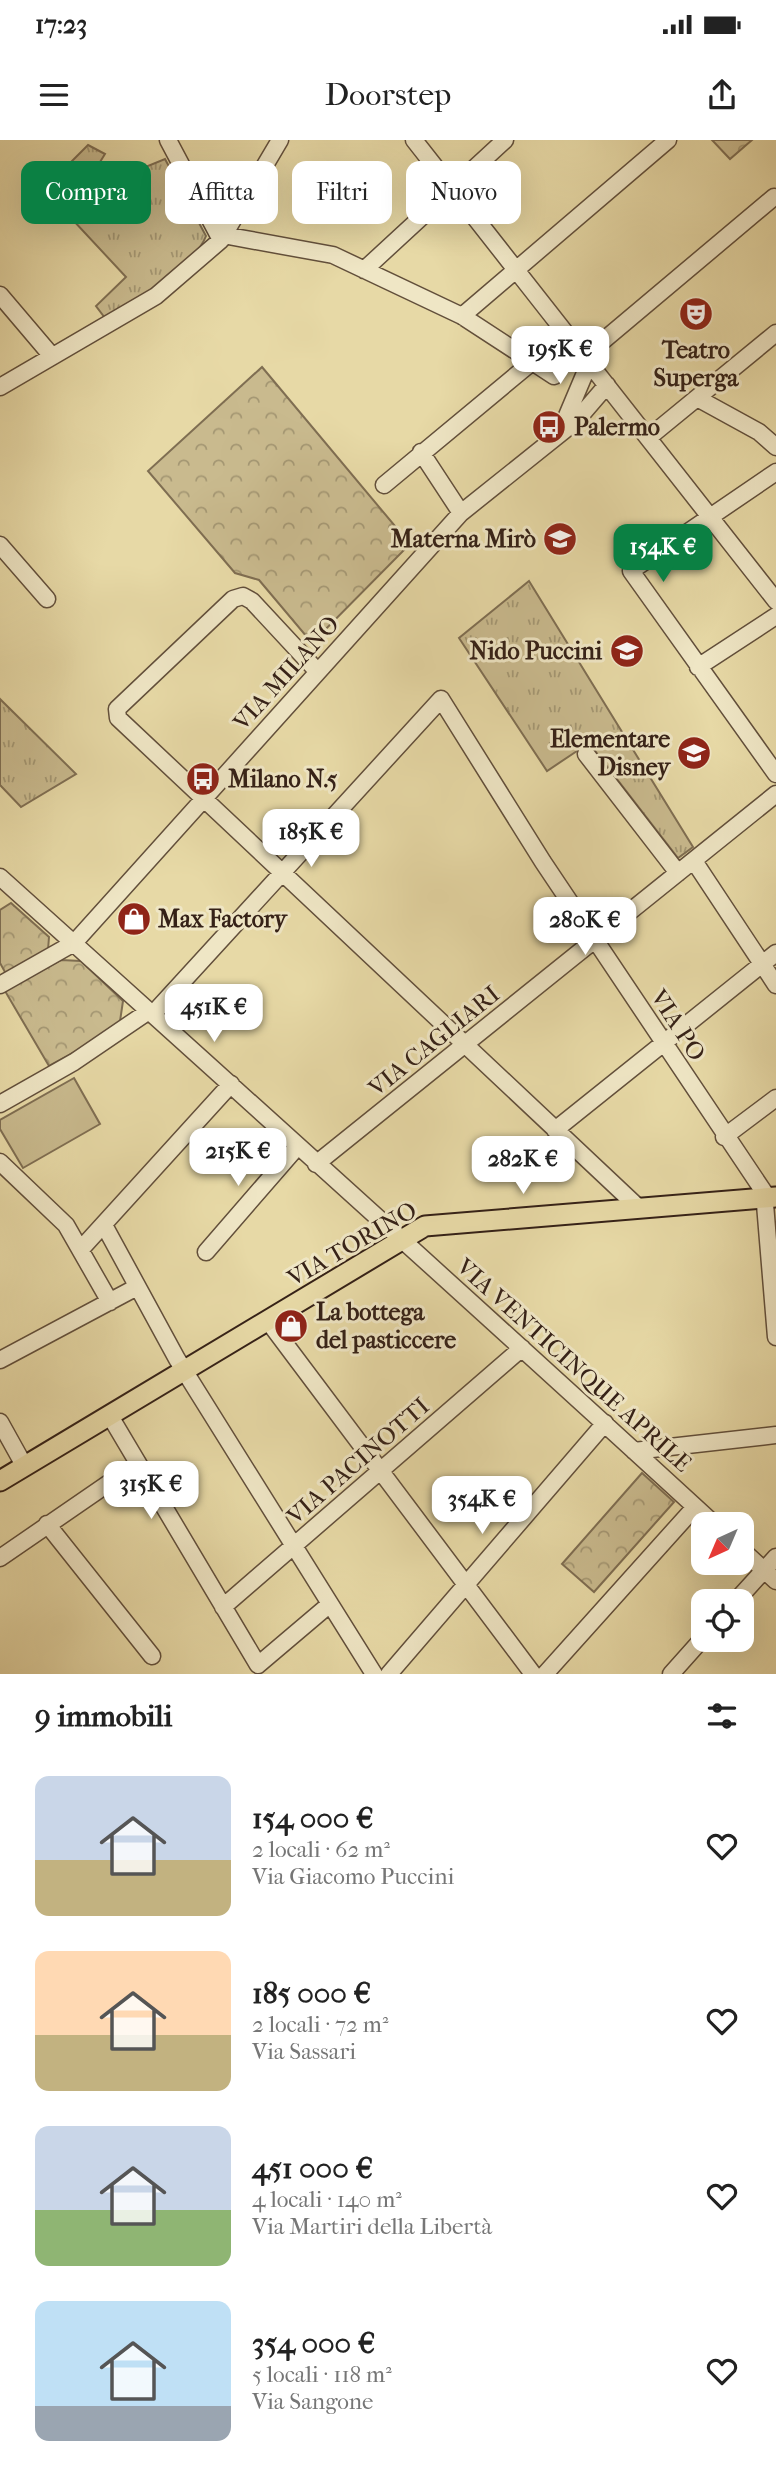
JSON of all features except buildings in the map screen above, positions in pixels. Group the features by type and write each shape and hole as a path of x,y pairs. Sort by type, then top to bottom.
{"main road":[{"name":"VIA TORINO","path":"0,1481 425,1226 438,1222 771,1198"}],"street":[{"path":"168,140 222,237"},
{"path":"0,387 156,296 222,237 281,140"},
{"path":"414,140 430,161"},
{"path":"482,161 505,140"},
{"path":"462,316 668,140"},
{"path":"566,418 585,373 585,356 774,197"},
{"path":"364,270 414,224"},
{"path":"479,224 776,601"},
{"path":"222,237 333,256 462,316 554,376"},
{"path":"0,295 51,355"},
{"path":"648,439 776,333"},
{"path":"384,485 532,362"},
{"name":"VIA MILANO","path":"0,985 74,943 461,513 576,421 603,380"},
{"name":"VIA MILANO","path":"543,445 603,380"},
{"path":"698,398 759,432 776,447"},
{"path":"587,408 602,402 621,404"},
{"path":"421,452 461,513"},
{"path":"776,472 631,571 776,774"},
{"path":"0,545 47,599"},
{"path":"318,672 252,601 243,596 233,599 117,709 118,718 201,799 640,1209"},
{"path":"698,667 776,616"},
{"name":"VIA PO","path":"281,874 441,699 724,1137 771,1198"},
{"path":"586,754 678,873"},
{"name":"VIA CAGLIARI","path":"316,1164 776,794"},
{"path":"694,861 776,985"},
{"path":"0,1104 74,1062 151,1012 281,874"},
{"name":"VIA VENTICINQUE APRILE","path":"0,877 231,1084 297,1147 404,1239 701,1512"},
{"path":"555,1130 776,953"},
{"path":"81,1248 231,1084"},
{"path":"724,1137 776,1098"},
{"path":"206,1252 297,1147"},
{"path":"0,1163 66,1226 110,1302"},
{"path":"771,1198 776,1337"},
{"path":"104,1225 186,1370 374,1674"},
{"path":"0,1360 137,1287"},
{"path":"268,1321 533,1674"},
{"name":"VIA PACINOTTI","path":"223,1608 522,1348"},
{"path":"110,1416 258,1665 330,1604"},
{"path":"0,1422 25,1467"},
{"path":"389,1674 605,1423"},
{"path":"634,1451 776,1434"},
{"path":"0,1558 138,1463"},
{"path":"545,1674 695,1507"},
{"path":"47,1524 152,1656"},
{"path":"752,1589 770,1575 776,1557"},
{"path":"754,1561 770,1575"},
{"path":"671,1674 691,1652"}],"green space":[{"path":"712,140 752,140 730,159"},
{"path":"88,145 105,154 101,161 72,161"},
{"path":"165,159 165,224 200,224 206,236 199,248 176,271 147,293 105,318 96,306 126,277 77,224 151,224 151,165"},
{"path":"262,367 410,544 312,643 259,580 235,573 148,471"},
{"path":"529,581 693,847 678,858 589,743 547,771 459,638"},
{"path":"0,699 76,774 21,807 0,785"},
{"path":"11,903 49,937 48,950 6,974 0,963 0,910"},
{"path":"61,960 81,961 123,1001 119,1028 49,1066 5,991"},
{"path":"74,1078 100,1124 23,1168 0,1129 0,1120"},
{"path":"642,1473 674,1502 594,1592 562,1564"}],"place":[{"name":"Teatro Superga","path":"696,314"},
{"name":"Palermo","path":"549,427"},
{"name":"Materna Mirò","path":"560,539"},
{"name":"Nido Puccini","path":"627,651"},
{"name":"Elementare Disney","path":"694,753"},
{"name":"Milano N.5","path":"203,779"},
{"name":"Max Factory","path":"134,919"},
{"name":"La bottega del pasticcere","path":"291,1326"}]}
